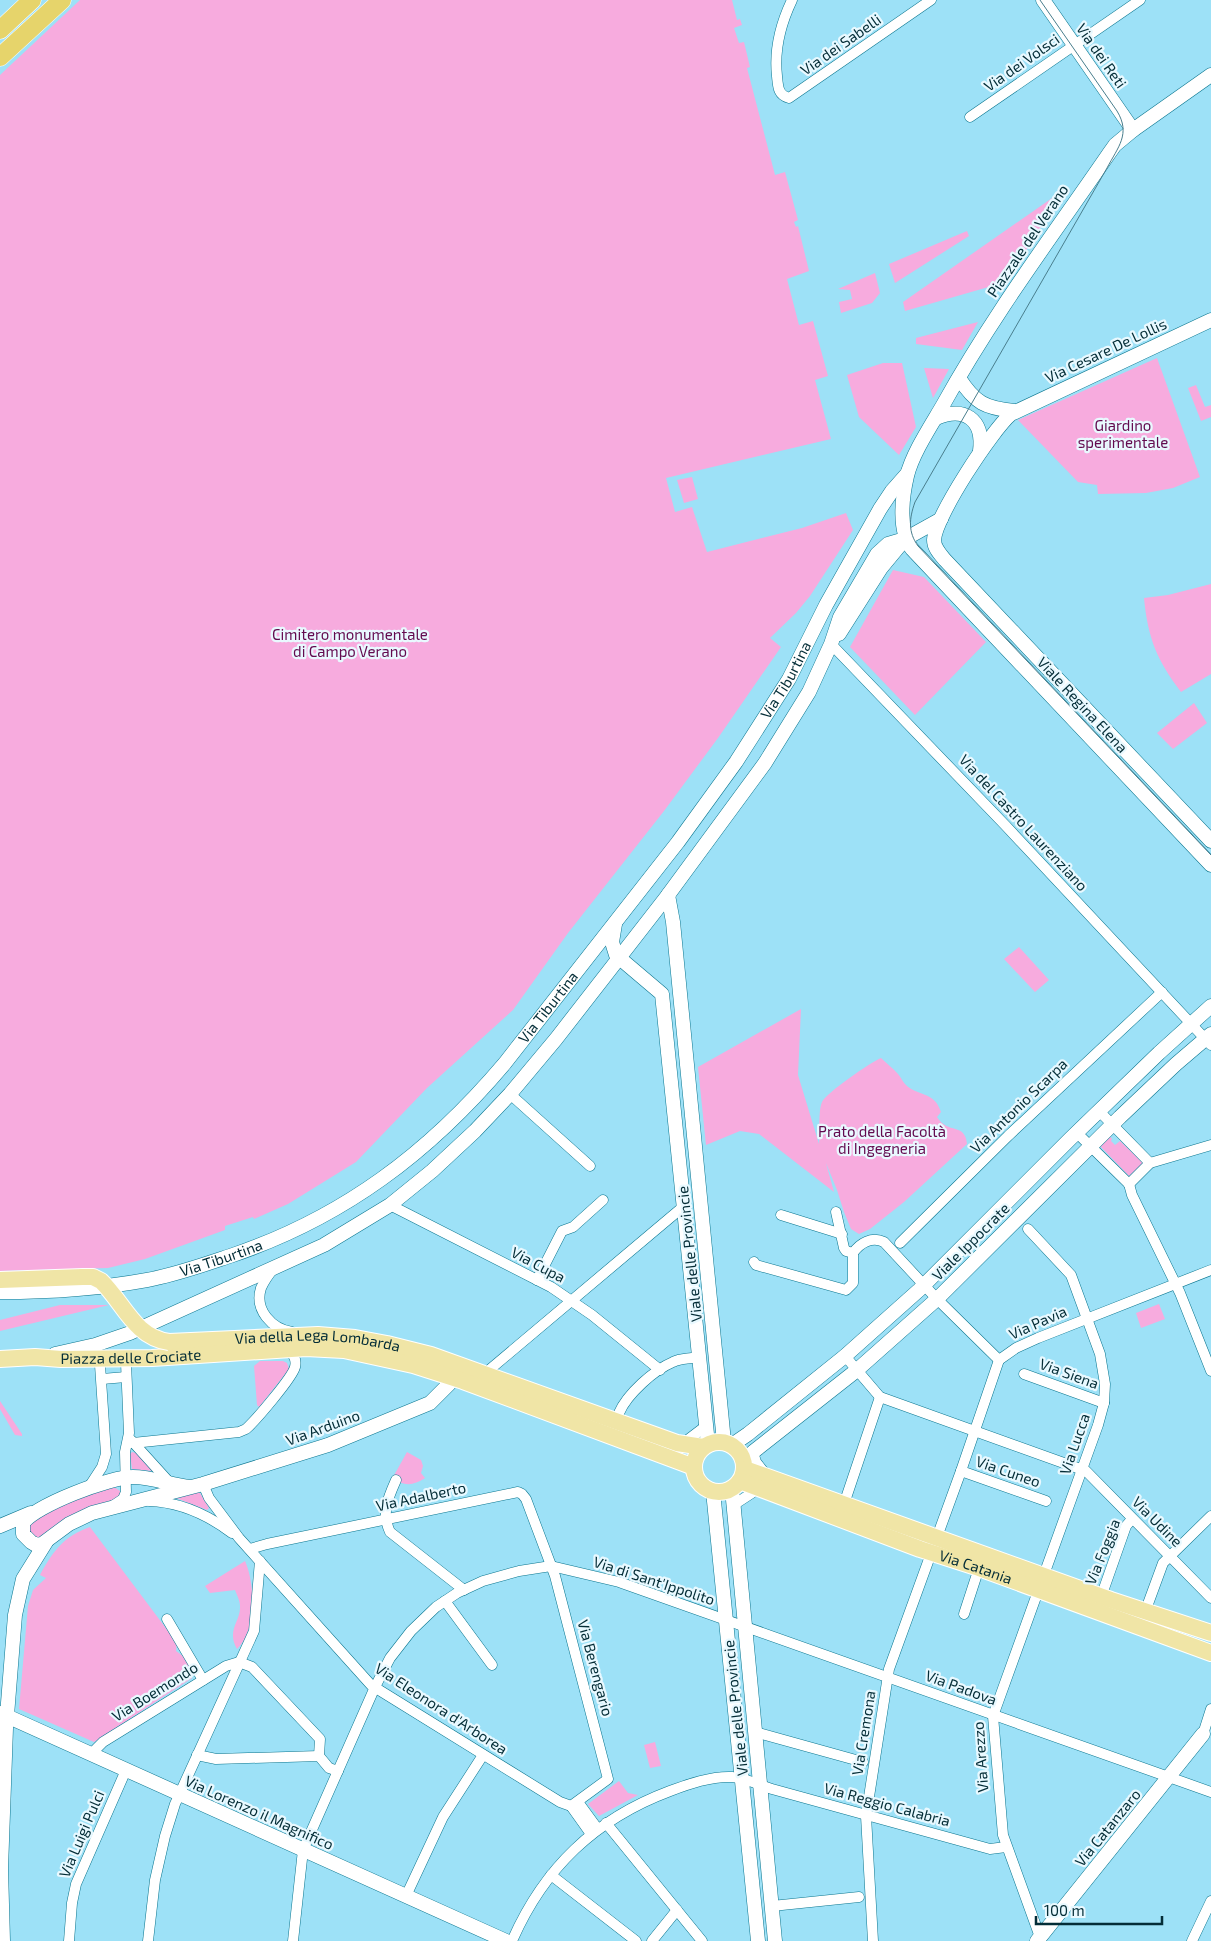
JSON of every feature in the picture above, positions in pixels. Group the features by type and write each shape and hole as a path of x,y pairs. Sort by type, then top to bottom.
{"highway":[{"path":"0,30 32,0"},
{"path":"0,42 46,0"},
{"path":"0,58 62,0"}],"main road":[{"name":"Via della Lega Lombarda","path":"0,1280 93,1277 103,1282 139,1328 154,1338 169,1342 318,1336 354,1345 413,1350 457,1372 681,1444 717,1444"},
{"name":"Via della Lega Lombarda","path":"226,1352 328,1348 354,1345"},
{"name":"Piazza delle Crociate","path":"35,1357 61,1359 152,1358 226,1352"},
{"name":"Via Tiburtina","path":"0,1359 35,1357"},
{"name":"Via della Lega Lombarda","path":"479,1379 694,1467"},
{"path":"717,1444 740,1452 743,1471 722,1492 713,1491 699,1483 695,1476 694,1467 696,1455 717,1444"},
{"name":"Via Catania","path":"743,1471 764,1483 1042,1583 1211,1653"},
{"name":"Via Catania","path":"764,1483 844,1504 934,1545 979,1568 1101,1597 1211,1634"}],"street":[{"name":"Via dei Sabelli","path":"792,0 778,41 776,65 779,92 785,96 793,97 931,0"},
{"name":"Via dei Reti","path":"1043,0 1133,130"},
{"name":"Via dei Volsci","path":"970,117 1140,0"},
{"path":"1133,130 1211,75"},
{"name":"Piazzale del Verano","path":"906,539 903,515 907,474 936,418 1001,310 1115,145 1133,130"},
{"name":"Via Cesare De Lollis","path":"1014,411 1211,320"},
{"path":"959,378 969,393 980,403 994,408 1014,411"},
{"path":"906,539 941,519 980,451 1002,422 1014,411"},
{"path":"936,418 953,412 971,419 980,434 980,451"},
{"name":"Via Tiburtina","path":"0,1292 57,1291 126,1284 162,1277 260,1246 338,1209 374,1186 424,1146 490,1081 644,887 717,790 789,679 826,605 880,509 907,474"},
{"name":"Viale Regina Elena","path":"941,519 935,536 936,547 945,560 1211,841"},
{"name":"Via Tiburtina","path":"35,1357 72,1351 113,1340 324,1245 390,1204 457,1148 510,1094 668,895 764,763 809,692 831,644 843,611 877,554 888,544 906,539"},
{"name":"Viale Regina Elena","path":"906,539 912,549 929,568 1211,865"},
{"name":"Via del Castro Laurenziano","path":"831,644 1005,824 1191,1025 1209,1039"},
{"path":"644,887 668,895"},
{"name":"Viale delle Provincie","path":"668,895 672,908 715,1343 717,1444"},
{"path":"615,922 613,946 618,958 662,994 671,996 680,991"},
{"name":"Via Antonio Scarpa","path":"900,1243 1008,1136 1162,992"},
{"name":"Viale delle Provincie","path":"662,994 706,1426 717,1444"},
{"name":"Viale Ippocrate","path":"717,1444 748,1434 845,1356 923,1285 1099,1111 1211,1006"},
{"name":"Viale Ippocrate","path":"743,1471 937,1299 1112,1125 1209,1039"},
{"path":"510,1094 590,1166"},
{"path":"1099,1111 1150,1163"},
{"path":"1077,1133 1129,1184 1132,1194 1176,1284 1211,1371"},
{"path":"1129,1184 1150,1163 1211,1145"},
{"name":"Viale delle Provincie","path":"680,1164 697,1162"},
{"path":"537,1280 562,1231 573,1227 603,1200"},
{"name":"Via Cupa","path":"390,1204 537,1280 572,1301 626,1341 660,1370"},
{"path":"479,1379 684,1206"},
{"path":"836,1212 844,1248 853,1253"},
{"path":"781,1215 842,1234"},
{"name":"Via Lucca","path":"1028,1229 1071,1275 1102,1362 1105,1384 1104,1403 1098,1425 1042,1583"},
{"path":"754,1262 756,1265 842,1290 849,1289 853,1283 854,1276 853,1253 861,1244 879,1239 999,1360"},
{"path":"274,1267 263,1283 260,1293 260,1304 264,1313 281,1330 318,1336"},
{"name":"Via Pavia","path":"934,1545 999,1360 1016,1348 1211,1270"},
{"name":"Viale delle Provincie","path":"698,1344 715,1343"},
{"path":"131,1440 233,1433 246,1429 292,1372 295,1360 294,1355 288,1349"},
{"path":"845,1356 880,1397 1082,1468"},
{"path":"619,1413 625,1400 660,1370 674,1362 692,1358"},
{"path":"104,1510 124,1498 126,1492 125,1452 131,1440 126,1363"},
{"path":"89,1487 106,1456 100,1365"},
{"name":"Via Arduino","path":"46,1542 78,1518 311,1451 405,1414 434,1401 457,1372"},
{"name":"Via Siena","path":"1024,1374 1104,1403"},
{"path":"102,1379 126,1377"},
{"path":"844,1504 880,1397"},
{"path":"681,1444 706,1426"},
{"path":"131,1440 171,1484"},
{"path":"732,1506 764,1483 756,1462 743,1471"},
{"name":"Via Udine","path":"1082,1468 1211,1598"},
{"name":"Viale delle Provincie","path":"743,1471 732,1506 775,1941"},
{"name":"Via Cuneo","path":"961,1471 1046,1501"},
{"path":"0,1528 89,1487 126,1478 143,1478 171,1484 196,1485 209,1498 240,1538"},
{"path":"396,1480 386,1501 386,1520 390,1532 464,1590"},
{"name":"Viale delle Provincie","path":"713,1491 758,1941"},
{"name":"Via Adalberto","path":"250,1550 267,1544 520,1492 526,1499 551,1566"},
{"path":"136,1502 160,1502 184,1507 214,1521 240,1538"},
{"path":"24,1536 23,1523 34,1512"},
{"path":"1145,1612 1163,1563 1211,1516"},
{"name":"Via Foggia","path":"1101,1597 1126,1526 1132,1519"},
{"path":"0,1528 14,1531 36,1545 46,1542"},
{"name":"Via Eleonora d'Arborea","path":"240,1538 375,1687 560,1802 574,1804"},
{"path":"2,1941 3,1714 18,1594 23,1579 46,1542"},
{"name":"Via Cremona","path":"874,1941 866,1816 889,1669 934,1545"},
{"path":"148,1941 152,1902 160,1859 179,1794 255,1628 260,1561"},
{"path":"293,1941 303,1850 375,1687 401,1643 425,1617 445,1601 464,1590 500,1576 538,1567 551,1566"},
{"name":"Via di Sant'Ippolito","path":"551,1566 618,1582 726,1620"},
{"name":"Via Berengario","path":"551,1566 608,1779 574,1804"},
{"path":"964,1614 979,1568"},
{"name":"Via Arezzo","path":"1038,1939 1002,1832 993,1716 1042,1583"},
{"path":"445,1601 492,1665"},
{"path":"167,1619 203,1680"},
{"name":"Viale delle Provincie","path":"726,1620 744,1627"},
{"name":"Via Padova","path":"744,1627 1211,1792"},
{"path":"239,1662 252,1667 320,1738 320,1756 329,1768 338,1771"},
{"name":"Via Boemondo","path":"91,1754 103,1742 226,1666 239,1662"},
{"path":"1207,1731 1211,1709"},
{"name":"Via Lorenzo il Magnifico","path":"3,1714 506,1941"},
{"name":"Via Catanzaro","path":"1038,1939 1207,1731"},
{"path":"755,1732 863,1762"},
{"path":"197,1755 216,1759 320,1756"},
{"path":"406,1896 443,1817 483,1755"},
{"name":"Via Luigi Pulci","path":"69,1941 72,1903 76,1884 126,1770"},
{"path":"512,1941 534,1900 551,1875 598,1828 638,1804 698,1782 728,1778 742,1779"},
{"name":"Viale delle Provincie","path":"742,1779 760,1785"},
{"name":"Via Reggio Calabria","path":"760,1785 990,1849 1006,1847"},
{"path":"574,1804 677,1910 702,1941"},
{"path":"551,1875 636,1941"},
{"path":"772,1906 859,1896"},
{"path":"1192,1941 1211,1901"},
{"path":"652,1941 677,1910"}],"green space":[{"name":"Cimitero monumentale di Campo Verano","path":"80,0 732,0 737,20 740,19 742,25 734,28 739,43 744,42 750,67 747,68 775,175 785,172 798,220 794,222 796,227 798,226 809,271 787,279 799,325 813,321 828,376 815,380 831,439 666,478 675,512 692,507 707,552 802,528 846,513 853,530 810,596 796,613 770,638 781,647 718,738 664,811 568,933 513,1010 427,1088 356,1162 288,1204 254,1219 253,1217 225,1226 225,1230 145,1259 108,1268 0,1271 0,75"},
{"path":"1055,196 1058,200 1006,282 905,311 903,302"},
{"path":"967,231 969,236 895,283 889,264"},
{"path":"875,273 880,293 872,303 841,313 839,302 852,299 850,290 838,289"},
{"path":"978,322 962,350 916,344 916,338"},
{"name":"Giardino sperimentale","path":"1157,358 1200,477 1173,488 1146,493 1098,494 1097,485 1078,482 1018,420"},
{"path":"883,363 902,363 916,427 899,455 859,417 847,375"},
{"path":"924,368 949,369 933,398"},
{"path":"1196,385 1205,407 1211,405 1211,417 1201,421 1188,388"},
{"path":"692,477 698,499 684,503 677,480"},
{"path":"893,570 924,577 986,642 915,715 850,647"},
{"path":"1211,584 1211,674 1181,692 1166,670 1155,648 1148,625 1144,598 1168,595"},
{"path":"1194,703 1207,723 1173,749 1157,733"},
{"path":"1019,947 1049,980 1035,992 1004,959"},
{"name":"Prato della Facoltà di Ingegneria","path":"801,1009 798,1075 819,1144 822,1102 840,1085 881,1058 910,1088 934,1100 941,1112 937,1117 941,1122 960,1131 966,1137 967,1144 904,1202 870,1229 859,1234 851,1229 826,1163 834,1192 759,1134 740,1131 706,1145 698,1067"},
{"path":"1109,1135 1115,1145 1120,1141 1143,1163 1129,1176 1101,1147 1101,1142"},
{"path":"1159,1304 1165,1319 1141,1328 1136,1313"},
{"path":"60,1305 109,1305 0,1331 0,1320"},
{"path":"260,1361 283,1361 287,1363 289,1369 259,1407 257,1405 254,1366"},
{"path":"0,1401 22,1436 15,1435 0,1409"},
{"path":"132,1452 136,1453 153,1471 132,1469 130,1454"},
{"path":"407,1452 421,1460 423,1466 421,1473 425,1478 417,1483 405,1484 392,1479"},
{"path":"114,1487 120,1491 120,1497 44,1538 33,1538 27,1531 33,1518 95,1491"},
{"path":"198,1492 209,1508 207,1510 176,1498"},
{"path":"90,1527 177,1643 176,1651 188,1662 192,1678 94,1742 19,1709 28,1606 33,1590 46,1578 40,1575 60,1545 73,1535"},
{"path":"245,1561 251,1581 251,1619 248,1631 237,1649 233,1631 240,1606 235,1590 210,1593 205,1586"},
{"path":"655,1742 661,1766 650,1768 644,1745"},
{"path":"619,1781 628,1793 638,1795 599,1816 588,1804"}],"tram line":[{"path":"1040,0 1117,111 1121,119 1123,134 1119,147 915,502 910,525 912,536 918,546 1211,855"}]}
